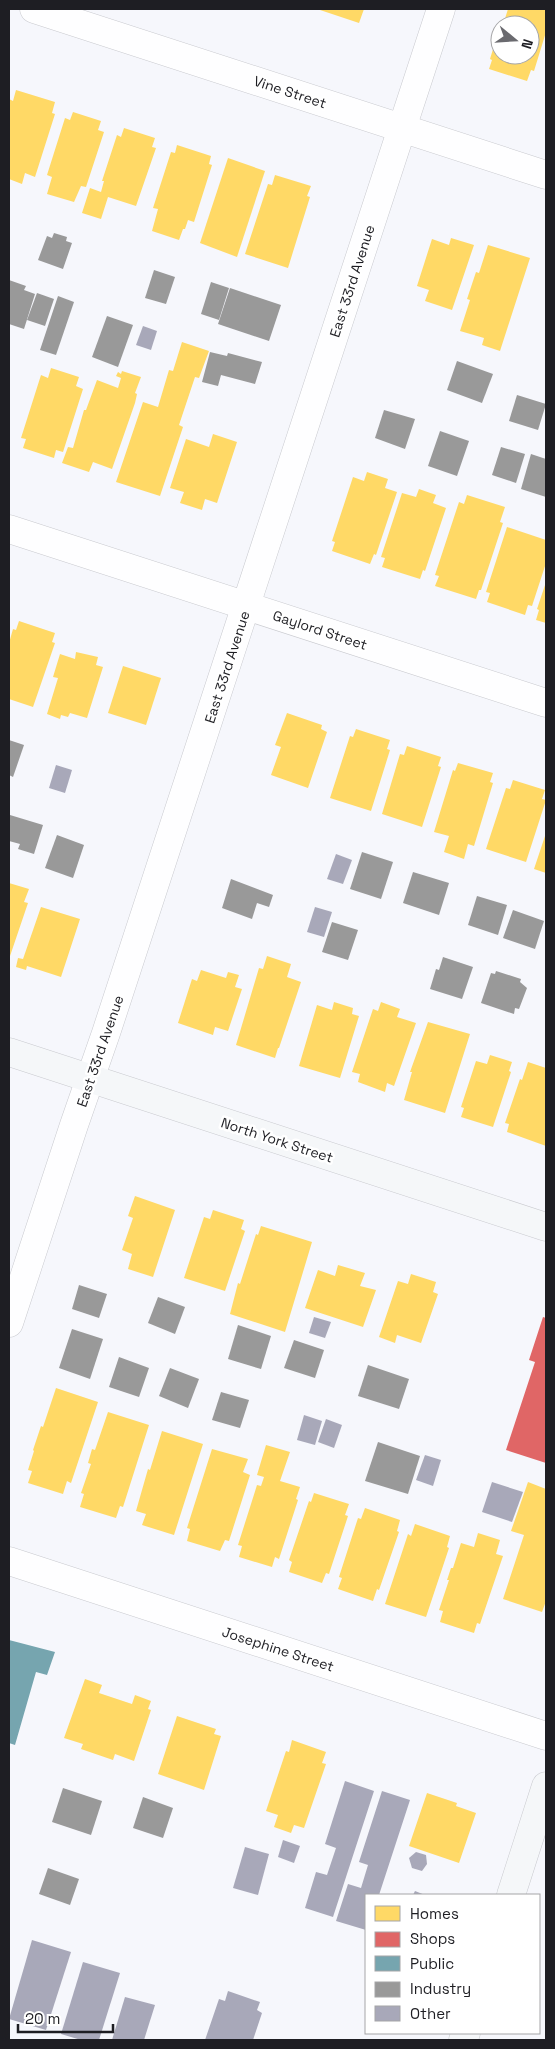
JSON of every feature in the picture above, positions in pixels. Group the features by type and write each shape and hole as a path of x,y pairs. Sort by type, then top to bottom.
{"main road":[{"name":"North York Street","path":"9,1052 546,1228"},
{"path":"511,1894 546,1786"}],"street":[{"name":"Vine Street","path":"34,9 546,175"},
{"name":"East 33rd Avenue","path":"9,1323 441,9"},
{"name":"Gaylord Street","path":"9,529 546,703"},
{"name":"Josephine Street","path":"9,1561 546,1736"}],"building: Homes":[{"path":"320,9 364,9 359,23"},
{"path":"508,9 546,9 546,32 540,52 540,15 506,15"},
{"path":"490,65 536,65 534,71 531,70 527,81 489,69"},
{"path":"16,90 55,102 52,113 55,114 35,177 25,173 22,184 9,179 9,99 13,101"},
{"path":"73,112 101,121 98,130 104,132 86,187 81,186 74,202 47,194 52,177 47,175 65,118 70,120"},
{"path":"124,128 155,138 152,147 156,148 136,206 108,197 101,219 82,213 90,188 101,192 104,181 102,181 117,135 121,137"},
{"path":"177,145 211,156 209,164 212,165 194,222 188,220 179,240 152,231 158,209 153,208 171,152 175,153"},
{"path":"228,158 265,171 237,257 200,243"},
{"path":"275,175 311,186 307,196 310,197 288,268 245,254 268,184 272,185"},
{"path":"451,238 474,245 452,310 425,301 429,290 417,286 432,239 449,245"},
{"path":"488,245 530,258 500,351 482,345 484,338 460,331 470,300 467,299 476,272 479,273"},
{"path":"182,342 209,351 199,378 195,377 179,425 183,427 160,496 116,482 143,402 158,407 169,370 173,371"},
{"path":"51,368 79,377 76,386 83,389 63,452 56,450 54,458 23,448 26,439 21,438 41,375 48,378"},
{"path":"122,371 141,377 135,393 137,394 135,403 112,469 93,462 89,472 62,463 68,447 73,448 84,410 86,410 97,380 118,388 121,378 116,376 118,372 121,374"},
{"path":"213,434 237,442 217,503 205,499 202,510 180,503 184,492 170,488 186,439 209,447"},
{"path":"367,472 388,479 385,488 397,492 376,555 374,554 370,564 332,551 335,542 332,541 353,477 364,481"},
{"path":"419,489 436,495 433,503 446,508 425,571 423,570 420,579 382,567 385,558 381,557 402,493 416,497"},
{"path":"467,495 505,507 500,522 503,523 481,590 479,590 476,599 435,586 439,576 435,575 459,502 464,504"},
{"path":"507,527 546,540 546,563 532,606 528,605 525,615 487,602 490,593 486,592"},
{"path":"546,582 546,623 536,620 539,610 537,609"},
{"path":"19,621 55,633 52,642 55,643 33,707 9,699 9,643 13,629 16,630"},
{"path":"76,652 98,657 96,665 103,667 87,718 70,713 68,717 61,715 60,719 47,714 58,678 53,677 60,654 75,659"},
{"path":"123,666 161,678 146,725 108,713"},
{"path":"287,713 322,725 321,729 327,732 308,788 271,775 281,747 275,745"},
{"path":"356,729 390,740 387,749 390,750 371,811 330,798 350,736 353,737"},
{"path":"407,746 441,757 438,766 441,767 422,827 382,814 400,754 404,755"},
{"path":"458,763 493,773 490,782 493,783 474,846 468,844 464,859 444,852 449,836 434,832 453,770 455,771"},
{"path":"513,780 545,790 542,799 546,800 526,862 486,849 506,788 510,789"},
{"path":"546,833 546,873 534,869"},
{"path":"9,883 29,889 24,902 28,903 9,959"},
{"path":"41,907 80,919 61,977 27,966 26,970 16,967 18,958 23,959"},
{"path":"267,956 291,964 287,977 301,982 275,1058 236,1045 259,968 263,969"},
{"path":"201,970 226,978 228,972 239,975 235,987 242,989 228,1031 215,1027 213,1035 178,1023 192,979 197,981"},
{"path":"334,1002 353,1008 352,1014 359,1016 340,1078 299,1066 317,1005 332,1010"},
{"path":"381,1002 400,1009 397,1017 416,1023 394,1086 387,1083 385,1092 358,1082 360,1074 352,1072 373,1009 378,1011"},
{"path":"428,1022 470,1034 445,1113 404,1100 412,1072 410,1072"},
{"path":"490,1055 512,1062 509,1071 511,1072 493,1127 461,1117 464,1108 461,1107 476,1061 487,1064"},
{"path":"528,1062 546,1068 546,1146 507,1132 509,1124 505,1123"},
{"path":"135,1196 175,1210 153,1277 128,1269 132,1254 122,1250 133,1218 128,1216"},
{"path":"213,1210 244,1220 241,1229 245,1231 225,1291 184,1278 204,1217 210,1219"},
{"path":"261,1226 312,1242 285,1332 230,1314 238,1283 240,1284 256,1234 258,1235"},
{"path":"338,1265 365,1273 360,1286 376,1290 363,1327 305,1308 318,1270 335,1276"},
{"path":"411,1274 436,1282 433,1292 438,1294 421,1343 397,1335 395,1343 379,1337 398,1281 408,1284"},
{"path":"56,1388 98,1402 71,1483 67,1481 63,1494 28,1483 32,1471 28,1470 33,1450"},
{"path":"108,1412 149,1425 123,1507 120,1506 116,1518 80,1507 84,1494 81,1493 91,1464 88,1463 92,1449 95,1450"},
{"path":"162,1431 203,1444 174,1535 142,1525 146,1514 136,1511 148,1469 150,1470"},
{"path":"266,1445 290,1452 280,1481 300,1487 296,1499 298,1500 279,1559 275,1557 272,1567 239,1557 242,1546 238,1545 257,1485 261,1486 264,1477 257,1475"},
{"path":"212,1449 248,1459 243,1472 250,1475 229,1541 225,1540 220,1551 187,1541 190,1529 187,1528"},
{"path":"528,1482 546,1489 546,1601 542,1612 503,1599 524,1535 511,1531"},
{"path":"314,1493 349,1504 345,1515 348,1516 329,1574 326,1573 322,1583 289,1572 292,1562 289,1560 309,1501 311,1502"},
{"path":"365,1508 400,1520 397,1531 399,1532 379,1590 377,1589 373,1601 338,1589 342,1578 339,1577 358,1518 361,1519"},
{"path":"415,1524 450,1536 447,1547 449,1548 426,1617 385,1604 408,1534 411,1536"},
{"path":"478,1533 500,1540 496,1554 503,1556 480,1624 477,1623 474,1633 440,1622 443,1611 439,1610 449,1580 447,1580 461,1543 474,1547"},
{"path":"85,1679 102,1685 99,1693 132,1704 135,1695 151,1701 148,1709 151,1710 134,1761 115,1754 113,1760 81,1749 83,1744 64,1738"},
{"path":"177,1716 216,1729 214,1734 221,1736 204,1790 158,1774"},
{"path":"292,1740 326,1752 322,1763 326,1764 304,1828 294,1825 291,1833 274,1827 278,1815 266,1811 286,1751 289,1752"},
{"path":"427,1793 457,1803 456,1806 476,1813 459,1863 409,1846"}],"building: Shops":[{"path":"543,1317 546,1318 546,1463 506,1450 535,1362 529,1360"}],"building: Public":[{"path":"9,1640 55,1652 47,1675 36,1672 15,1745 9,1743"}],"building: Industry":[{"path":"54,233 67,237 66,241 72,243 63,269 38,260 47,236 52,238"},
{"path":"154,270 175,277 166,304 145,298"},
{"path":"9,280 26,286 24,290 35,294 24,329 9,324"},
{"path":"211,282 229,288 219,320 201,314"},
{"path":"230,288 281,305 269,341 218,324"},
{"path":"37,293 54,299 45,326 27,320"},
{"path":"58,296 74,302 56,355 40,350"},
{"path":"107,316 133,325 118,367 92,357"},
{"path":"210,352 227,356 228,353 262,362 255,384 221,375 218,386 202,382"},
{"path":"457,361 493,374 482,403 447,390"},
{"path":"517,395 546,404 538,430 509,421"},
{"path":"384,410 415,419 405,449 375,438"},
{"path":"440,431 469,441 457,476 428,466"},
{"path":"501,447 525,454 516,483 492,475"},
{"path":"531,454 546,459 546,497 521,489"},
{"path":"9,740 24,745 13,777 9,775"},
{"path":"10,815 43,825 34,854 18,849 20,844 9,841"},
{"path":"57,835 84,845 73,878 45,868"},
{"path":"362,852 393,862 381,899 350,889"},
{"path":"413,872 449,883 439,915 403,903"},
{"path":"231,879 273,895 269,907 257,903 252,919 222,908"},
{"path":"477,896 507,905 498,935 468,925"},
{"path":"513,910 544,921 535,949 503,938"},
{"path":"332,922 358,930 348,960 322,952"},
{"path":"443,957 473,967 462,999 430,989 436,969 439,970"},
{"path":"496,971 521,979 520,982 527,988 519,1009 515,1008 514,1014 481,1003 491,973 495,974"},
{"path":"79,1285 107,1294 99,1318 72,1309"},
{"path":"158,1297 185,1307 175,1334 148,1323"},
{"path":"238,1325 271,1336 261,1369 228,1359"},
{"path":"72,1329 103,1339 90,1379 59,1368"},
{"path":"294,1340 324,1350 315,1378 284,1368"},
{"path":"119,1357 149,1368 139,1397 109,1387"},
{"path":"368,1365 409,1379 399,1409 358,1396"},
{"path":"170,1368 199,1379 188,1408 159,1396"},
{"path":"221,1392 249,1400 240,1428 212,1420"},
{"path":"378,1442 420,1456 408,1494 365,1481"},
{"path":"63,1788 102,1801 91,1835 52,1822"},
{"path":"143,1797 173,1808 163,1838 133,1828"},
{"path":"48,1868 79,1879 70,1905 39,1894"}],"building: Other":[{"path":"143,326 157,331 151,350 136,345"},
{"path":"56,765 72,770 65,793 49,788"},
{"path":"336,854 352,860 343,884 327,879"},
{"path":"315,907 332,912 324,937 307,932"},
{"path":"314,1317 331,1322 325,1338 309,1333"},
{"path":"304,1415 322,1421 315,1445 297,1440"},
{"path":"326,1419 342,1425 334,1448 318,1442"},
{"path":"425,1455 441,1460 433,1486 416,1480"},
{"path":"492,1482 523,1492 512,1522 482,1512"},
{"path":"345,1781 374,1791 333,1917 305,1908 316,1872 327,1875 336,1848 325,1844"},
{"path":"382,1791 410,1800 379,1894 365,1894 365,1930 336,1921 348,1884 361,1888 368,1865 359,1862"},
{"path":"283,1840 300,1846 294,1863 278,1857"},
{"path":"245,1847 269,1854 258,1895 233,1888"},
{"path":"416,1852 426,1855 427,1864 422,1871 412,1868 409,1858"},
{"path":"32,1940 71,1952 46,2030 9,2019"},
{"path":"83,1962 120,1973 99,2040 81,2040 61,2034"},
{"path":"228,1991 260,2002 257,2010 262,2013 253,2040 205,2040 219,1999 225,2001"},
{"path":"125,1997 155,2005 144,2040 112,2040"}]}
